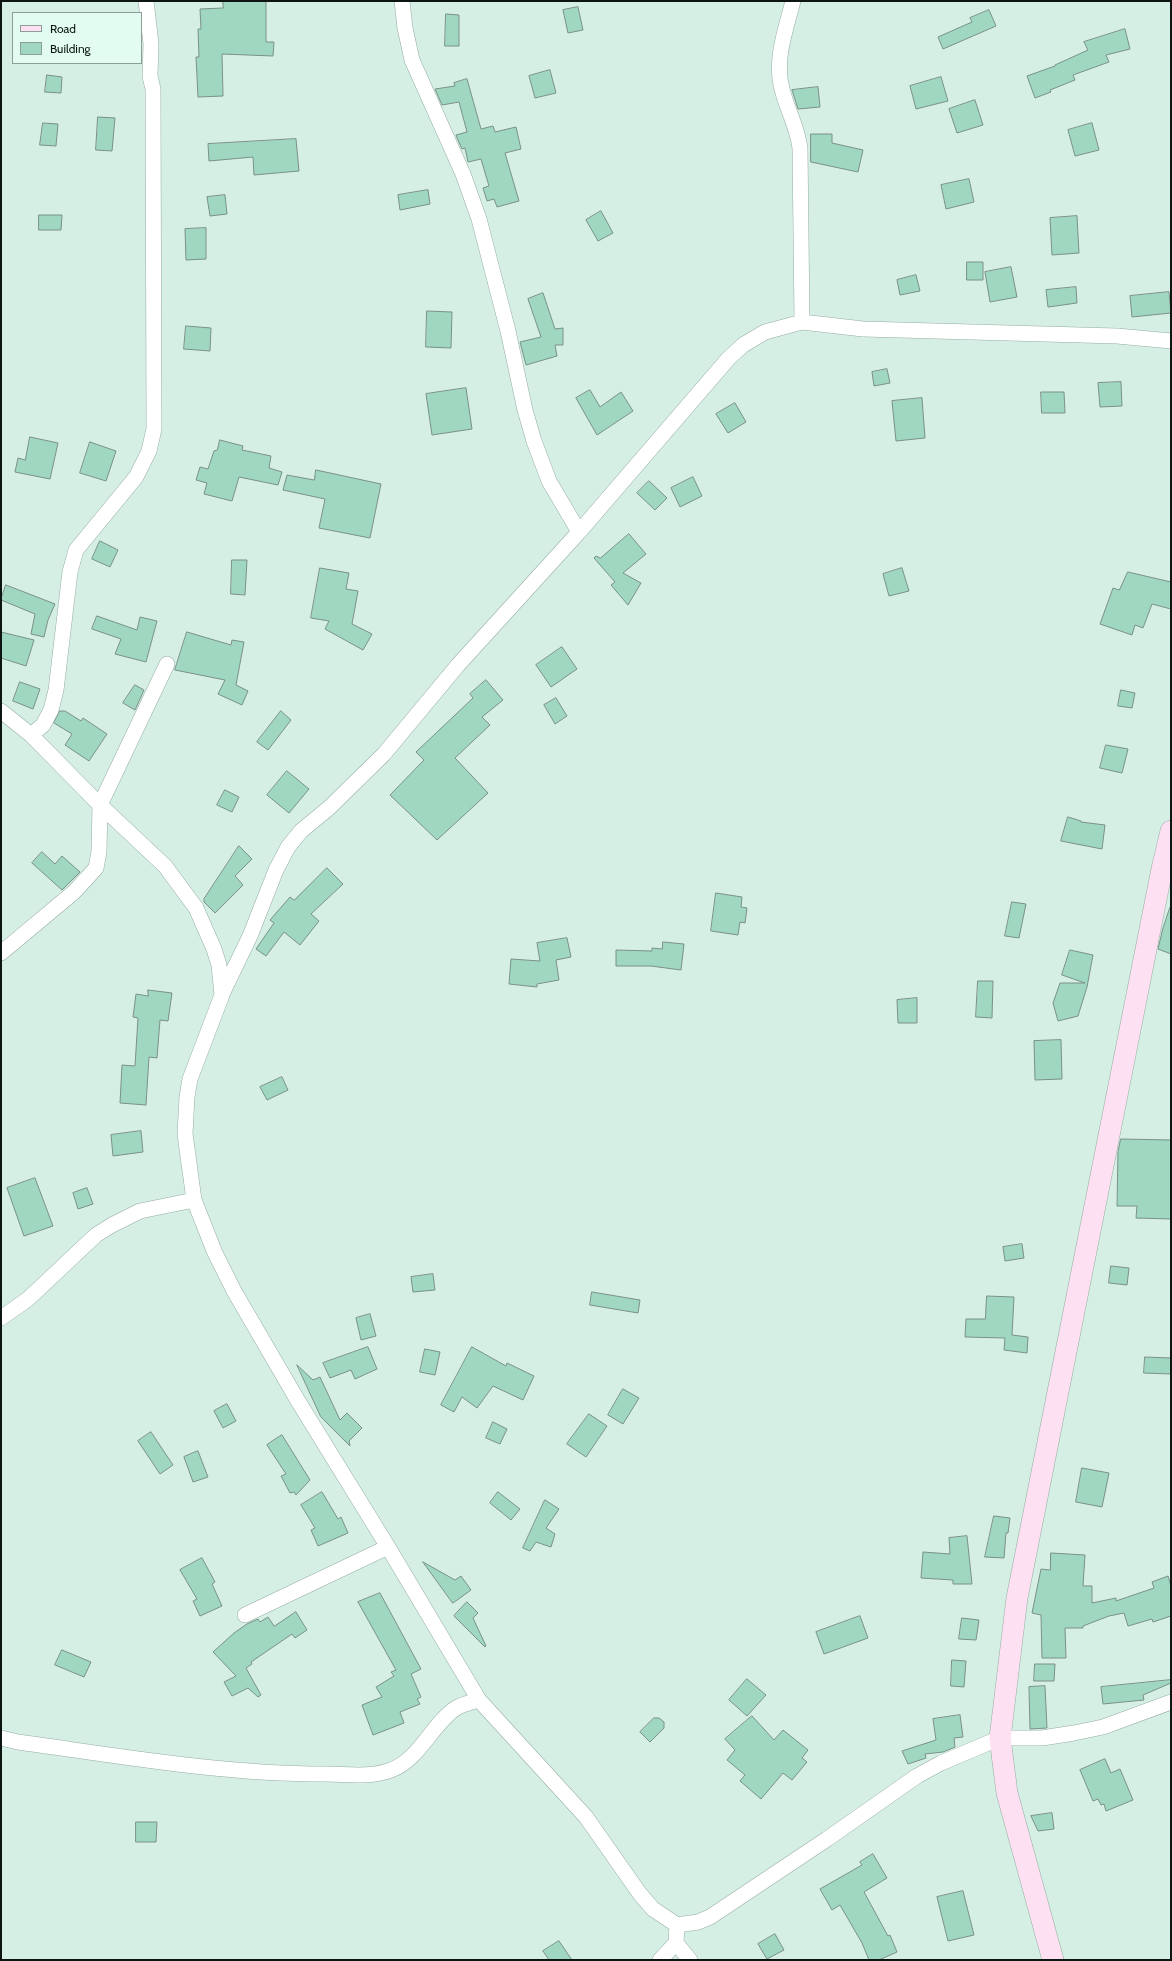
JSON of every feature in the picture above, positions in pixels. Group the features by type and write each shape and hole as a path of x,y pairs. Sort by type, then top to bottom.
{"street":[{"path":"32,735 43,725 52,703 70,572 76,550 136,477 149,451 154,429 153,89 150,76 150,44 146,1"},
{"path":"402,1 405,28 412,60 463,174 479,219 509,338 525,410 534,441 549,481 578,532"},
{"path":"793,1 779,60 779,74 782,89 798,134 800,148 802,322"},
{"path":"1171,341 1109,336 863,329 802,322 765,332 743,346 728,359 578,532 458,665 384,754 330,807 301,831 288,847 276,870 250,936 222,995 190,1079 186,1096 185,1128 186,1152 194,1200 215,1253 234,1291 298,1401 388,1546 479,1700 586,1817 640,1894 653,1909 677,1925 698,1922 710,1917 828,1839 917,1776 941,1763 1000,1738 1042,1738 1082,1732 1103,1727 1171,1702"},
{"path":"1,953 74,892 96,868 99,852 100,805 167,664"},
{"path":"1,711 32,735 100,805 165,866 196,908 218,960 222,995"},
{"path":"1053,1960 1007,1793 1000,1738 1019,1590 1162,869 1171,831"},
{"path":"1,1318 28,1299 96,1235 112,1225 140,1211 194,1200"},
{"path":"245,1615 388,1546"},
{"path":"1,1738 18,1742 117,1756 233,1770 310,1774 366,1774 392,1770 403,1763 456,1708 479,1700"},
{"path":"660,1960 676,1943 677,1925"},
{"path":"676,1943 690,1960"}],"building":[{"path":"223,1 266,1 266,42 274,42 273,56 222,54 223,96 198,97 196,57 199,57 198,29 201,29 200,9 223,8"},
{"path":"578,7 583,30 568,33 563,10"},
{"path":"989,10 996,26 943,49 938,37 972,22 970,18"},
{"path":"446,14 459,15 459,46 445,46"},
{"path":"1125,29 1130,49 1106,55 1109,62 1073,75 1075,80 1035,98 1027,76 1055,66 1088,50 1084,42"},
{"path":"550,70 556,93 535,98 529,76"},
{"path":"47,75 62,77 61,93 45,92"},
{"path":"941,77 948,101 916,109 910,86"},
{"path":"467,79 481,129 493,126 495,132 516,127 521,149 505,153 519,201 497,207 494,199 487,201 483,188 489,186 481,159 468,162 465,148 462,149 456,135 467,132 459,102 442,105 435,89 455,86 454,83"},
{"path":"818,87 820,107 798,109 792,90"},
{"path":"975,100 983,125 957,133 949,109"},
{"path":"98,117 115,118 112,151 96,150"},
{"path":"43,123 58,124 56,146 40,145"},
{"path":"1092,123 1099,150 1075,156 1068,130"},
{"path":"811,134 832,134 832,143 863,150 858,172 811,162"},
{"path":"296,139 299,171 254,175 253,157 209,161 208,144"},
{"path":"969,179 974,202 946,209 941,185"},
{"path":"428,190 430,204 400,210 398,195"},
{"path":"225,195 227,214 210,216 207,197"},
{"path":"601,211 613,233 598,241 586,220"},
{"path":"39,215 62,215 61,230 39,230"},
{"path":"1077,216 1079,253 1052,255 1050,218"},
{"path":"206,228 206,259 186,260 185,229"},
{"path":"967,262 983,262 983,280 967,280"},
{"path":"1011,267 1017,297 990,302 985,272"},
{"path":"916,275 920,291 900,295 897,280"},
{"path":"1076,287 1077,303 1048,307 1046,290"},
{"path":"1169,292 1171,313 1132,317 1130,296"},
{"path":"543,293 555,329 563,328 563,345 555,345 557,356 526,365 520,342 541,337 528,299"},
{"path":"427,311 452,312 451,348 426,347"},
{"path":"186,326 211,328 210,351 184,349"},
{"path":"887,369 890,383 874,386 872,372"},
{"path":"1121,382 1122,406 1100,407 1098,383"},
{"path":"466,388 472,429 432,435 426,394"},
{"path":"590,390 600,407 621,392 633,411 597,435 576,398"},
{"path":"1041,392 1064,392 1065,413 1042,413"},
{"path":"922,398 925,438 896,441 892,401"},
{"path":"735,403 746,422 728,433 716,414"},
{"path":"30,437 58,443 50,479 15,472 18,458 25,460"},
{"path":"220,440 243,446 242,450 271,456 269,468 282,472 278,485 239,477 232,501 204,494 207,483 196,480 200,467 208,469 214,451 217,450"},
{"path":"90,442 116,451 106,481 80,473"},
{"path":"316,470 381,484 370,538 319,528 325,499 283,490 287,475 314,480"},
{"path":"693,477 702,496 680,507 671,488"},
{"path":"649,481 667,498 655,510 637,493"},
{"path":"629,534 646,554 623,573 641,583 628,605 611,585 615,582 594,558 596,556 600,558"},
{"path":"100,541 118,550 110,567 92,559"},
{"path":"232,560 247,560 245,595 231,594"},
{"path":"320,568 349,573 346,589 358,591 352,624 372,634 363,650 325,629 329,621 311,618"},
{"path":"902,568 909,591 889,596 883,574"},
{"path":"1128,572 1171,582 1171,609 1152,604 1143,628 1135,625 1132,635 1100,624 1113,588 1119,590"},
{"path":"6,585 55,604 48,620 44,637 31,634 35,614 1,600"},
{"path":"97,616 137,630 140,617 157,621 146,662 115,654 121,639 92,629"},
{"path":"1,632 34,640 26,666 1,658"},
{"path":"187,632 231,645 232,640 244,642 236,685 248,691 242,705 218,694 225,680 175,670"},
{"path":"562,647 577,669 551,687 536,665"},
{"path":"486,680 503,700 482,717 490,725 455,758 488,793 437,840 390,795 424,760 416,752 473,698 470,694"},
{"path":"20,682 40,689 33,709 13,701"},
{"path":"135,685 144,690 135,710 123,703"},
{"path":"1121,690 1135,693 1132,708 1118,706"},
{"path":"556,698 567,716 555,724 544,705"},
{"path":"60,711 65,711 81,721 83,718 107,734 89,761 65,745 72,734 54,723"},
{"path":"281,711 291,720 268,750 257,742"},
{"path":"1106,745 1128,749 1122,773 1100,768"},
{"path":"287,771 309,789 289,813 267,795"},
{"path":"225,790 239,797 232,812 217,805"},
{"path":"1068,817 1081,822 1105,825 1102,849 1061,841"},
{"path":"239,846 252,859 235,876 243,885 215,913 204,902 204,899"},
{"path":"42,852 55,864 62,856 80,872 62,890 32,863"},
{"path":"327,868 343,884 311,914 319,921 300,945 284,932 266,956 256,949 274,923 270,920 290,897 294,900"},
{"path":"716,893 742,897 741,907 747,908 745,923 740,922 738,935 711,931"},
{"path":"1012,902 1026,904 1019,938 1005,936"},
{"path":"1170,908 1171,909 1171,954 1158,949"},
{"path":"567,938 571,957 556,960 559,980 537,984 537,987 509,984 511,959 540,961 537,943"},
{"path":"663,942 684,944 681,970 651,966 616,966 616,950 652,951 652,948 662,949"},
{"path":"1070,950 1093,955 1087,987 1078,1016 1058,1021 1053,1003 1060,983 1085,983 1062,975"},
{"path":"978,981 993,981 992,1018 976,1017"},
{"path":"148,990 172,993 168,1021 160,1020 157,1058 149,1057 146,1105 120,1103 122,1065 135,1066 138,1018 133,1017 136,994 148,996"},
{"path":"917,998 917,1023 898,1023 897,1000"},
{"path":"1061,1040 1062,1079 1035,1080 1034,1041"},
{"path":"282,1077 288,1090 267,1100 260,1087"},
{"path":"141,1131 143,1152 113,1156 111,1135"},
{"path":"1121,1139 1171,1140 1171,1219 1136,1218 1137,1206 1117,1206 1118,1152"},
{"path":"35,1178 53,1226 24,1236 7,1188"},
{"path":"87,1188 93,1204 78,1209 73,1193"},
{"path":"1022,1244 1024,1258 1005,1261 1003,1247"},
{"path":"1111,1266 1129,1268 1127,1285 1109,1283"},
{"path":"433,1274 435,1290 413,1292 411,1277"},
{"path":"592,1292 640,1300 638,1313 590,1305"},
{"path":"987,1296 1014,1297 1012,1335 1028,1337 1027,1353 1004,1350 1005,1338 965,1337 966,1319 985,1319"},
{"path":"370,1314 376,1336 361,1340 356,1318"},
{"path":"368,1347 377,1369 355,1379 351,1370 330,1378 323,1363"},
{"path":"472,1347 506,1366 507,1363 534,1376 523,1400 493,1386 477,1408 462,1397 454,1412 441,1405"},
{"path":"425,1349 440,1352 435,1375 420,1372"},
{"path":"1145,1357 1171,1358 1171,1374 1144,1373"},
{"path":"297,1365 313,1380 320,1377 340,1420 347,1413 362,1428 349,1441 350,1446 321,1417"},
{"path":"623,1389 639,1398 623,1424 608,1415"},
{"path":"227,1404 236,1421 223,1428 214,1411"},
{"path":"589,1414 607,1426 586,1457 567,1444"},
{"path":"493,1422 507,1429 500,1444 486,1438"},
{"path":"151,1432 173,1465 160,1474 138,1441"},
{"path":"282,1435 310,1480 296,1495 294,1492 290,1493 281,1476 286,1474 267,1445"},
{"path":"198,1451 208,1477 193,1482 184,1457"},
{"path":"1082,1468 1109,1473 1102,1507 1076,1502"},
{"path":"322,1492 338,1519 341,1517 348,1533 318,1546 311,1530 315,1528 301,1505"},
{"path":"498,1492 520,1509 511,1520 490,1503"},
{"path":"545,1500 559,1509 546,1528 555,1534 551,1547 536,1542 530,1551 523,1548"},
{"path":"994,1516 1010,1518 1008,1533 1006,1533 1004,1558 985,1557"},
{"path":"967,1536 972,1584 953,1584 953,1580 921,1578 923,1552 950,1554 949,1538"},
{"path":"1051,1553 1085,1555 1083,1586 1092,1586 1092,1603 1116,1598 1116,1601 1154,1588 1152,1582 1168,1576 1171,1586 1171,1616 1153,1622 1152,1619 1128,1626 1124,1613 1109,1616 1083,1626 1083,1628 1065,1628 1066,1658 1042,1658 1041,1615 1032,1613 1041,1569 1050,1570"},
{"path":"202,1558 215,1582 212,1584 222,1606 200,1616 193,1601 197,1599 180,1570"},
{"path":"423,1562 455,1580 461,1576 471,1590 453,1603"},
{"path":"380,1593 421,1669 411,1674 421,1697 417,1699 420,1704 400,1712 404,1723 373,1735 362,1705 382,1697 376,1687 394,1676 391,1672 396,1670 358,1602"},
{"path":"467,1602 478,1613 473,1618 486,1646 485,1647 454,1616"},
{"path":"296,1612 307,1630 295,1638 292,1634 251,1662 252,1664 246,1668 261,1695 258,1697 248,1688 232,1696 224,1682 236,1676 213,1652 234,1633 247,1624 258,1619 260,1622 268,1617 274,1626"},
{"path":"860,1616 868,1638 824,1654 816,1632"},
{"path":"962,1618 979,1620 976,1640 959,1639"},
{"path":"62,1650 91,1662 84,1677 55,1665"},
{"path":"952,1660 966,1661 964,1687 951,1686"},
{"path":"1035,1664 1055,1664 1054,1681 1034,1681"},
{"path":"747,1679 766,1695 747,1716 729,1700"},
{"path":"1171,1680 1171,1683 1143,1695 1144,1700 1103,1704 1101,1687"},
{"path":"1045,1686 1047,1728 1030,1729 1029,1687"},
{"path":"960,1715 963,1737 954,1738 955,1747 943,1752 925,1754 926,1758 908,1764 902,1751 936,1740 933,1719"},
{"path":"752,1716 774,1740 783,1730 808,1750 802,1758 807,1762 792,1780 783,1773 761,1799 740,1781 745,1775 727,1760 735,1750 725,1739"},
{"path":"654,1718 659,1718 664,1722 664,1728 650,1742 640,1732"},
{"path":"1105,1759 1111,1773 1120,1769 1133,1800 1106,1811 1104,1804 1101,1805 1098,1799 1093,1801 1080,1770"},
{"path":"1052,1813 1054,1829 1038,1831 1031,1816"},
{"path":"136,1822 157,1822 156,1842 136,1842"},
{"path":"873,1854 887,1878 864,1892 888,1936 890,1935 897,1952 879,1960 869,1960 862,1943 840,1905 832,1910 820,1889 862,1865 860,1862"},
{"path":"963,1891 974,1935 948,1941 937,1897"},
{"path":"775,1934 784,1950 767,1959 758,1944"},
{"path":"559,1941 572,1960 549,1960 543,1951"}]}
